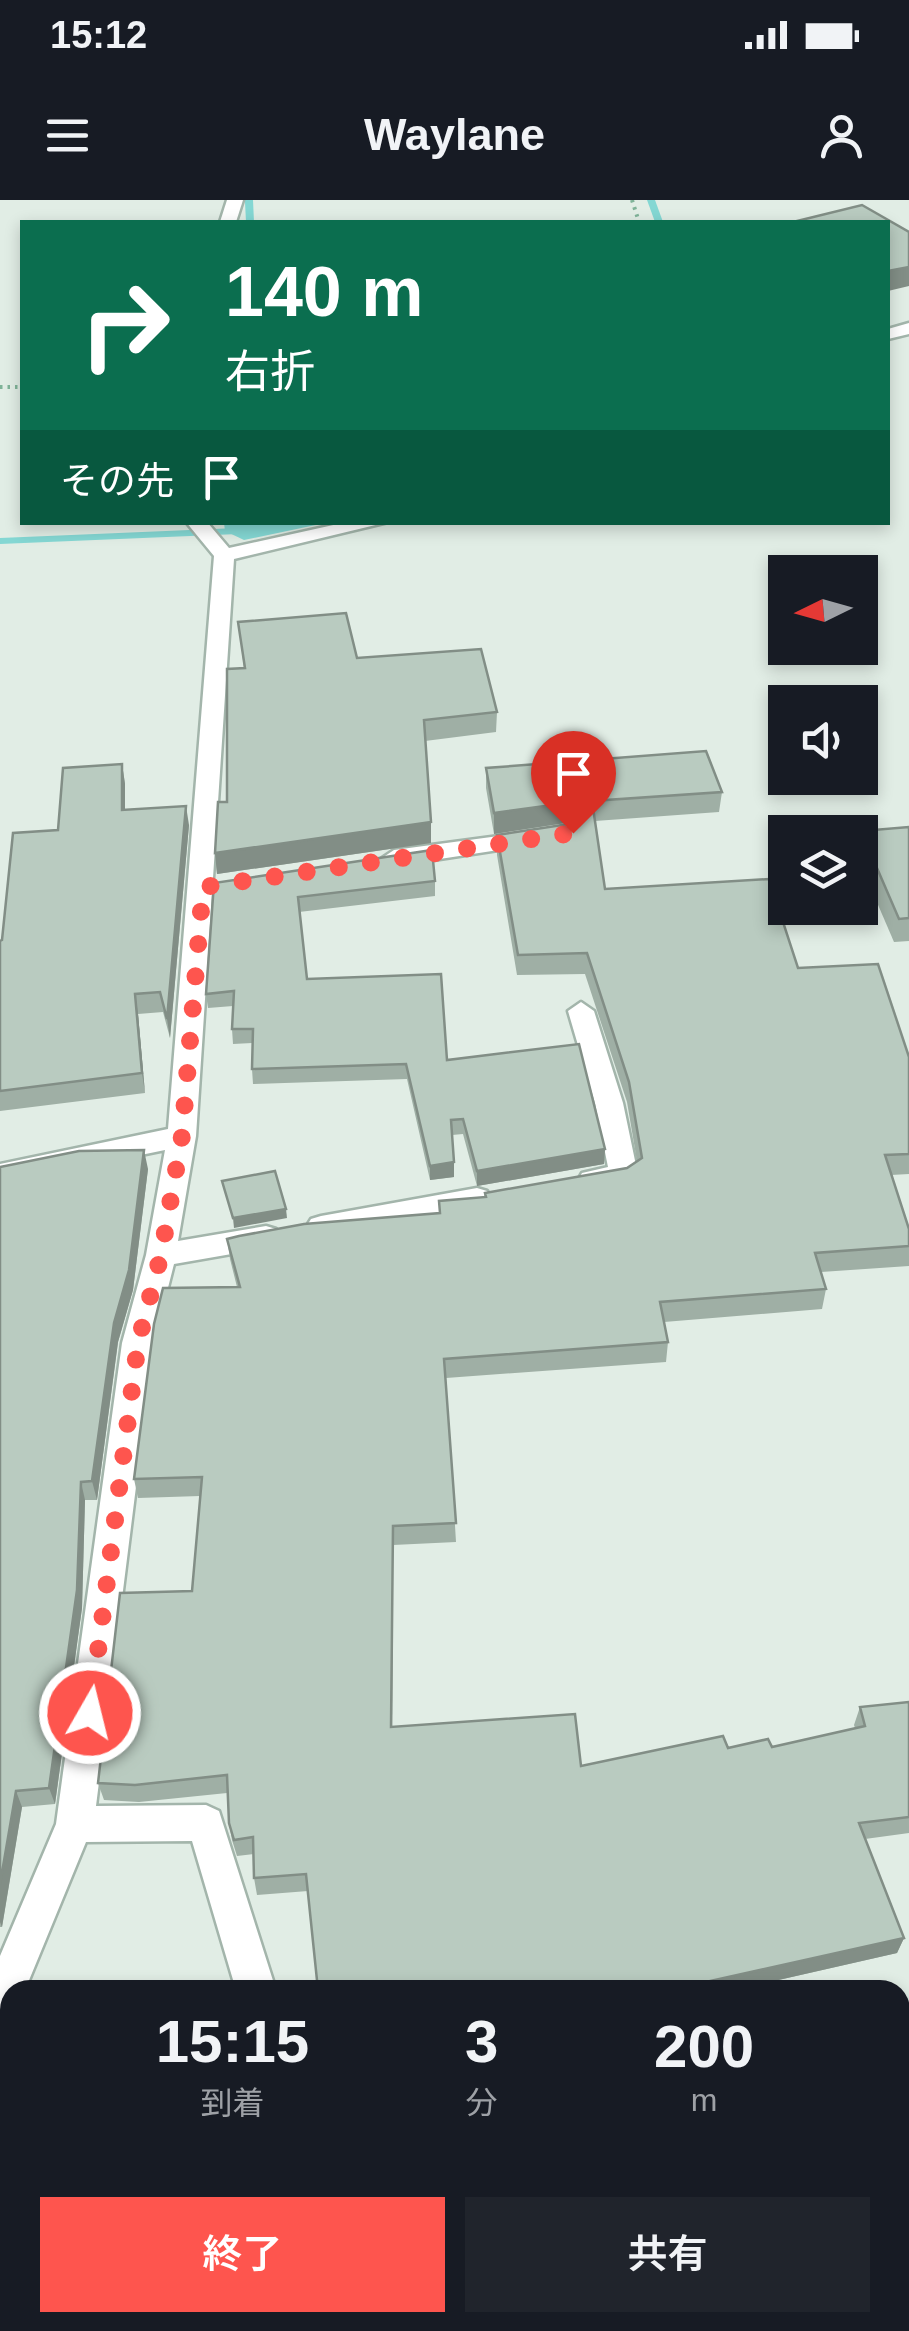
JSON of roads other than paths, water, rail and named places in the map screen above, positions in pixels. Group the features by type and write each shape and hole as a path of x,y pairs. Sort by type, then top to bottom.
{"street":[{"path":"10,1980 75,1824 138,1343 161,1255 182,1136 212,885 224,555 199,525"},
{"path":"224,555 364,525"},
{"path":"366,862 554,836"},
{"path":"561,1184 624,1174 609,1102 581,1011"},
{"path":"0,1174 182,1136"},
{"path":"161,1255 502,1195"},
{"path":"75,1824 206,1823 253,1980"}],"water":[{"path":"224,525 315,525 244,540 225,531"}],"waterway":[{"path":"244,200 249,200 250,220"},
{"path":"651,200 658,220"},
{"path":"0,541 238,531 255,525"}]}
